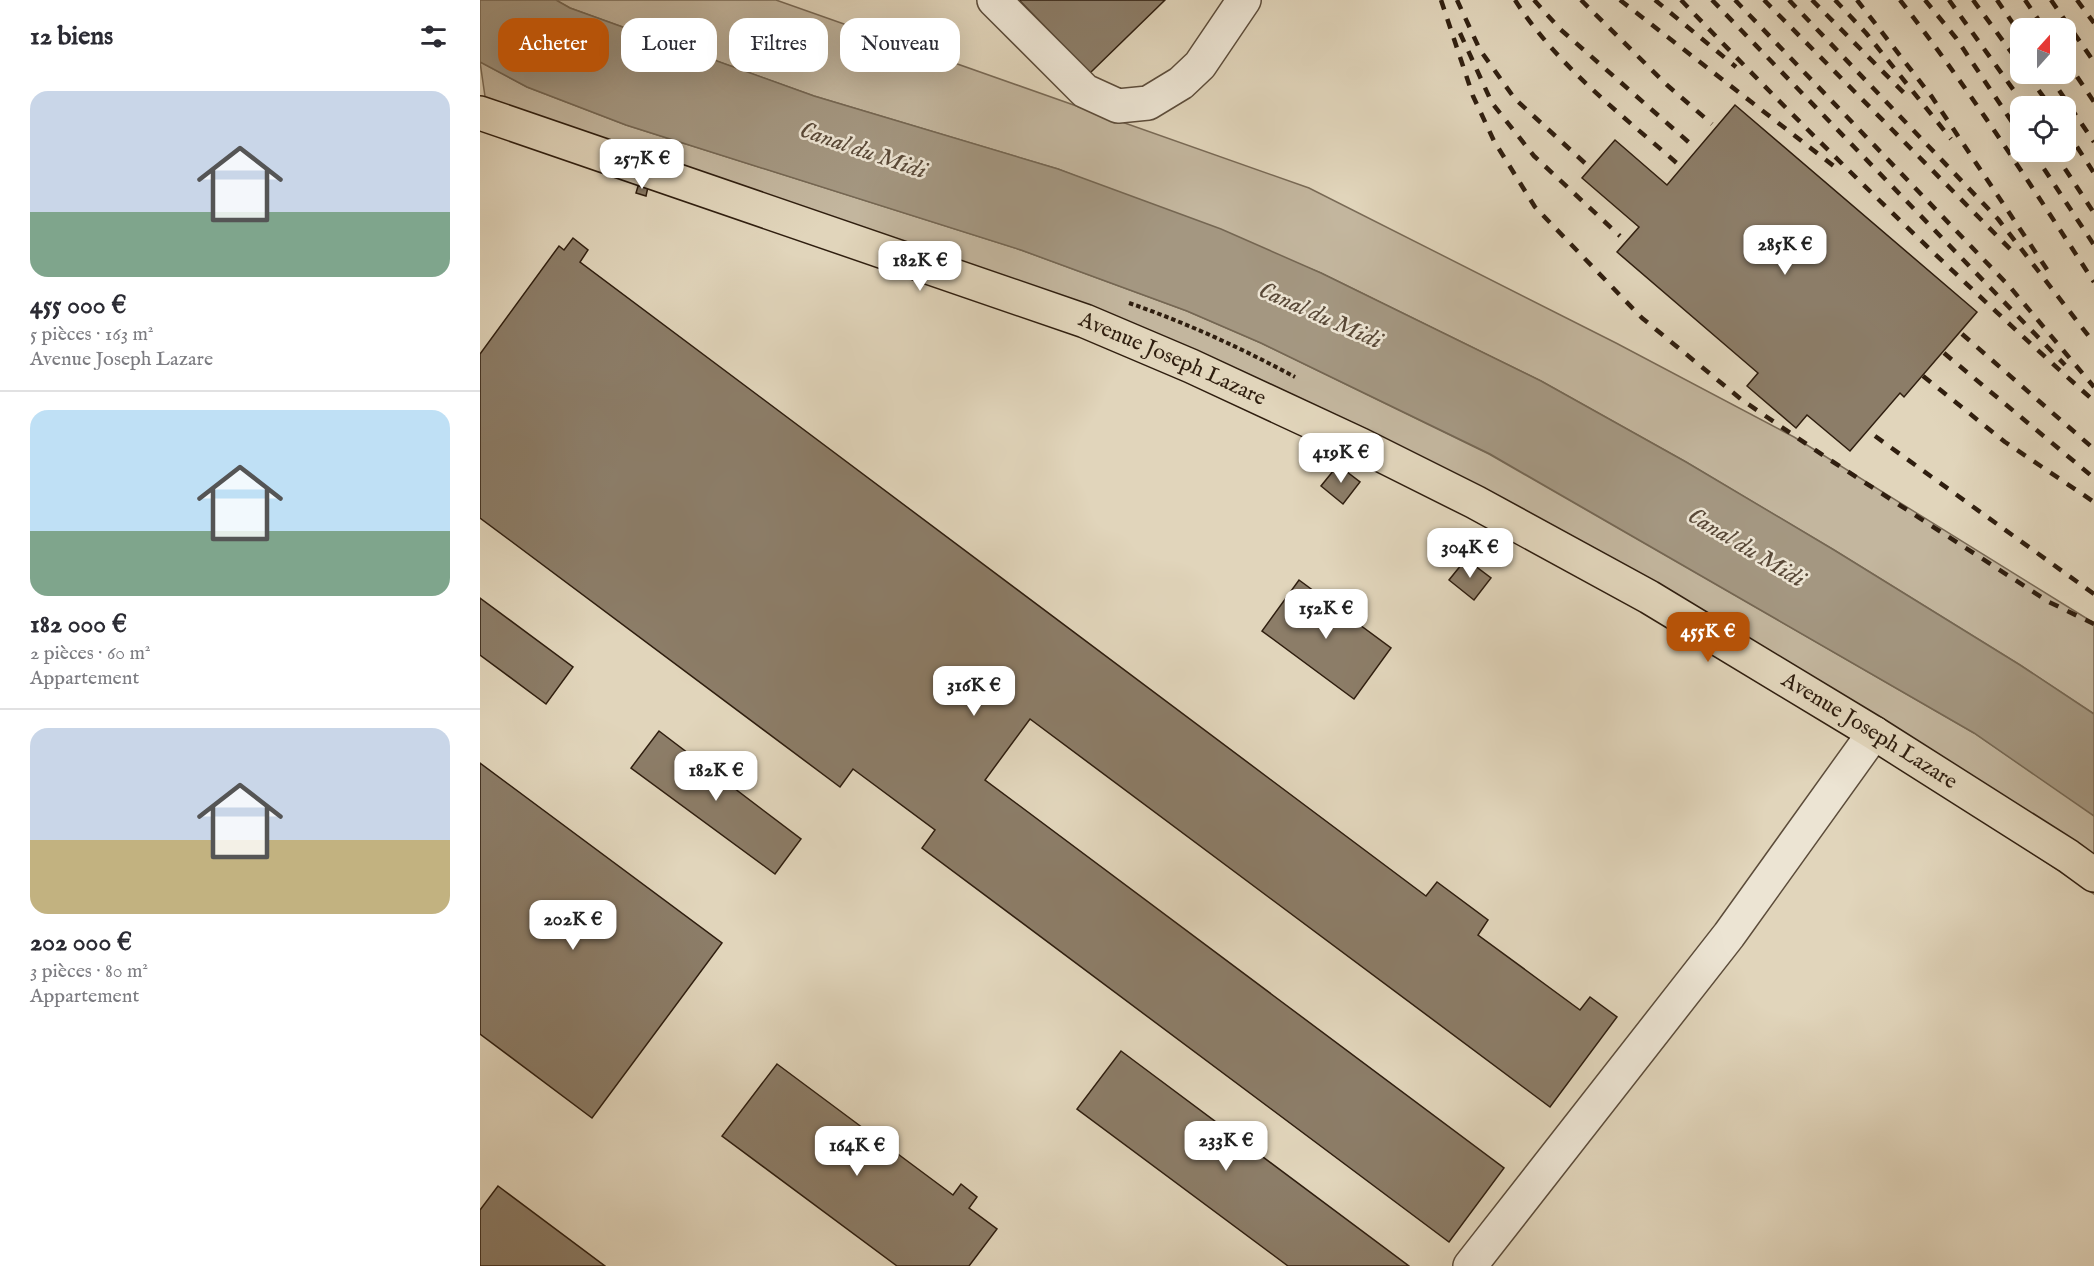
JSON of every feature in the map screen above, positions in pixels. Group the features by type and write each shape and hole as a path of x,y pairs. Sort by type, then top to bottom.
{"main road":[{"name":"Avenue Joseph Lazare","path":"480,113 1085,321 1191,366 1361,445 1475,502 1649,597 1874,734 2068,856 2094,875"}],"lane":[{"path":"994,0 1085,91 1118,106 1148,103 1181,83 1200,66 1240,3"},
{"path":"1470,1266 1729,935 1874,734"}],"shaded area":[{"path":"556,0 776,0 827,18 729,18 729,65 717,61 717,18 621,18 621,26 609,22 609,18 598,18 570,8"},
{"path":"828,18 840,23 840,72 960,72 960,65 1309,188 1616,343 1794,437 2094,623 2094,714 2020,665 1834,550 1686,462 1541,381 1321,273 1058,169 814,96 747,72 828,72"},
{"path":"480,62 527,87 626,125 1021,250 1187,311 1261,343 1489,454 1974,733 2094,815 2094,894 1893,761 1757,657 1191,366 488,117"}],"water":[{"path":"480,0 556,0 570,8 598,18 498,18 498,72 480,62"},
{"name":"Canal du Midi","path":"609,22 621,26 621,72 717,72 717,61 729,65 729,72 747,72 814,96 1058,169 1221,229 1321,273 1541,381 1686,462 1834,550 2020,665 2094,714 2094,816 1974,733 1490,454 1261,343 1187,311 1021,250 626,125 527,87 499,72 609,72"}],"building":[{"path":"1019,0 1165,0 1090,73"},
{"path":"1735,105 1977,312 1904,397 1900,393 1850,451 1807,415 1796,428 1747,386 1758,373 1617,252 1639,227 1582,178 1615,140 1667,185"},
{"path":"639,183 648,187 646,196 636,193"},
{"path":"573,238 588,250 580,262 1426,896 1437,882 1488,920 1478,935 1580,1010 1590,997 1617,1017 1550,1107 1030,719 985,780 1504,1168 1449,1242 922,848 935,830 853,769 840,787 480,518 480,354 559,246 564,250"},
{"path":"1338,465 1360,482 1343,504 1321,486"},
{"path":"1466,559 1491,578 1474,600 1449,580"},
{"path":"1299,580 1391,648 1354,699 1262,631"},
{"path":"480,598 573,667 546,704 480,655"},
{"path":"659,731 801,839 775,874 631,768"},
{"path":"480,763 722,943 592,1118 480,1034"},
{"path":"1121,1051 1409,1266 1288,1266 1077,1109"},
{"path":"777,1064 953,1195 961,1184 977,1197 969,1208 997,1229 969,1266 897,1266 722,1136"},
{"path":"498,1186 605,1266 480,1266 480,1210"}],"railway":[{"path":"1441,0 1473,96 1494,141 1535,207 1642,318 1742,400 1827,458 2049,602 2094,624"},
{"path":"1457,0 1480,50 1515,99 1587,165"},
{"path":"1515,0 1532,24 1570,68 1679,165"},
{"path":"1534,0 1560,29 1693,146"},
{"path":"1581,0 1667,85 1712,124"},
{"path":"1620,0 1835,167"},
{"path":"1655,0 1736,67"},
{"path":"1681,0 1884,205 2094,401"},
{"path":"1712,0 2065,365"},
{"path":"1735,0 2010,287 2094,387"},
{"path":"1764,0 2017,256"},
{"path":"1789,0 1998,219 2094,343"},
{"path":"1812,0 1907,96"},
{"path":"1835,0 1866,33 1951,139"},
{"path":"1857,0 1932,97 2048,271"},
{"path":"1900,0 1976,104 2094,282"},
{"path":"1925,0 1956,38 2010,119"},
{"path":"1949,0 2018,96"},
{"path":"1973,0 2010,50"},
{"path":"1997,0 2010,19"},
{"path":"2025,0 2037,18"},
{"path":"2051,0 2094,62"},
{"path":"2077,0 2094,23"},
{"path":"1460,33 1492,103 1534,156 1620,236"},
{"path":"2076,75 2094,102"},
{"path":"2034,84 2043,96"},
{"path":"2055,84 2094,142"},
{"path":"2076,145 2094,173"},
{"path":"2040,162 2094,245"},
{"path":"2061,162 2094,213"},
{"path":"1962,334 2094,449"},
{"path":"1944,353 2094,478"},
{"path":"1923,376 2005,442 2094,502"},
{"path":"1875,436 2094,594"}]}
